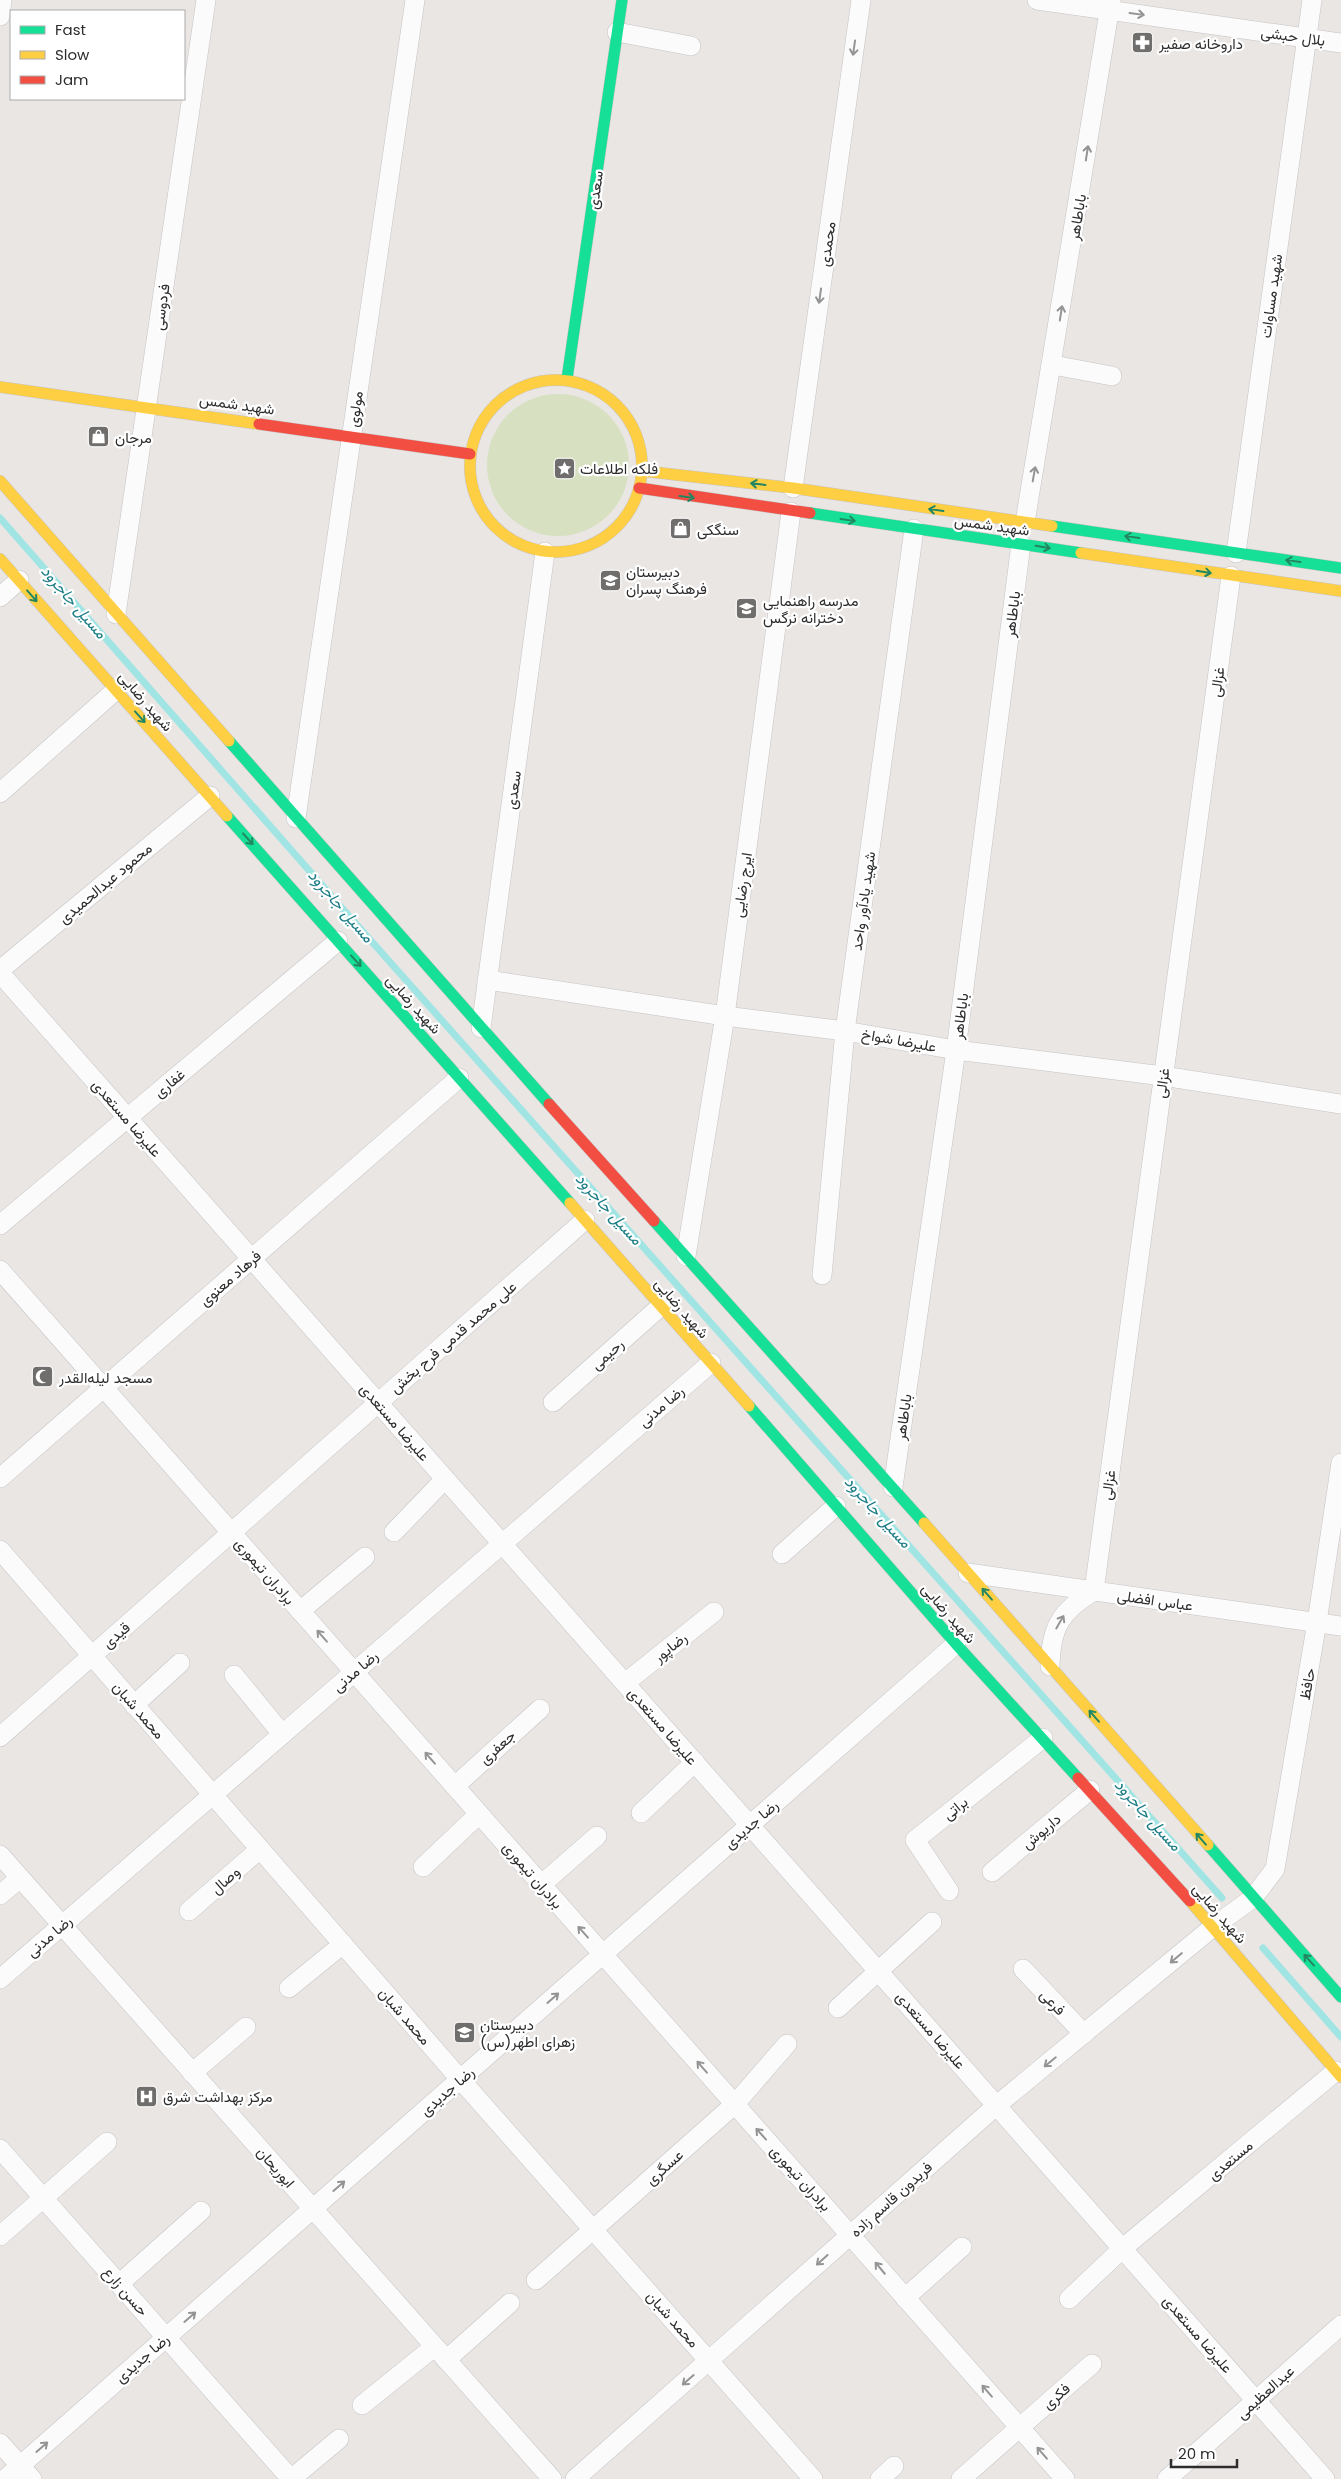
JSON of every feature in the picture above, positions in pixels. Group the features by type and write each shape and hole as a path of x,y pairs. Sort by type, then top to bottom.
{"main road":[{"name":"سعدی","path":"568,379 622,0"},
{"path":"568,379 593,387 615,402 632,424 641,449 643,471 634,503 618,525 597,542 572,551 545,552 518,544 496,529 479,507 470,481 470,454 478,428 493,406 500,400 515,389 540,380 568,379"},
{"name":"شهید شمس","path":"0,387 146,406 470,454"},
{"name":"شهید شمس","path":"643,471 793,488 1341,568"},
{"path":"0,481 480,1028 892,1487 1341,1997"},
{"name":"شهید شمس","path":"639,488 791,512 1341,591"},
{"name":"شهید رضایی","path":"0,559 460,1078 956,1644 1214,1927 1339,2074"}],"street":[{"path":"0,16 2,0"},
{"name":"فردوسی","path":"116,614 206,0"},
{"name":"مولوی","path":"296,818 414,0"},
{"name":"محمدی","path":"793,488 861,0"},
{"name":"بلال حبشی","path":"1037,0 1110,5 1341,43"},
{"path":"1307,38 1312,0"},
{"name":"باباطاهر","path":"1025,522 1053,365 1110,5"},
{"path":"617,32 691,46"},
{"name":"شهید مساوات","path":"1236,553 1307,38"},
{"path":"1053,365 1112,376"},
{"name":"ایرج رضایی","path":"686,1256 725,1016 791,512"},
{"name":"شهید یادآور واحد","path":"822,1275 845,1031 914,529"},
{"name":"باباطاهر","path":"892,1487 956,1050 1021,544"},
{"name":"سعدی","path":"480,1028 545,552"},
{"name":"غزالی","path":"1094,1591 1231,576"},
{"path":"0,597 19,580"},
{"path":"0,793 116,690"},
{"name":"محمود عبدالحمیدی","path":"0,972 210,796"},
{"name":"غفاری","path":"0,1225 338,941"},
{"name":"علیرضا مستعدی","path":"0,972 1325,2479"},
{"name":"علیرضا شواخ","path":"487,980 725,1016 845,1031 956,1050 1163,1076 1341,1104"},
{"name":"فرهاد معنوی","path":"3,1469 103,1388 460,1078"},
{"name":"علی محمد قدمی فرح بخش","path":"231,1533 585,1220"},
{"name":"برادران تیموری","path":"0,1270 735,2104 852,2234 905,2298 1065,2479"},
{"name":"رحیمی","path":"553,1402 660,1306"},
{"name":"رضا مدنی","path":"0,1979 711,1363"},
{"name":"حافظ","path":"1214,1927 1253,1898 1275,1869 1317,1622 1341,1463"},
{"path":"394,1532 445,1479"},
{"path":"782,1554 836,1506"},
{"name":"قیدی","path":"0,1737 231,1533"},
{"name":"محمد شبان","path":"0,1550 460,2079 710,2360 813,2479"},
{"path":"300,1611 365,1557"},
{"name":"عباس افضلی","path":"968,1573 1341,1626"},
{"path":"1050,1666 1050,1643 1059,1621 1074,1603 1094,1591"},
{"name":"رضاپور","path":"625,1683 714,1612"},
{"name":"رضا جدیدی","path":"5,2479 26,2472 166,2337 956,1644"},
{"path":"134,1705 180,1663"},
{"path":"234,1675 282,1734"},
{"name":"جعفری","path":"455,1786 540,1709"},
{"name":"براتی","path":"949,1892 915,1840 1043,1738"},
{"path":"641,1812 695,1762"},
{"name":"داریوش","path":"992,1872 1090,1790"},
{"path":"423,1868 479,1814"},
{"path":"541,1884 597,1836"},
{"name":"وصال","path":"189,1911 260,1849"},
{"name":"ابوریحان","path":"0,1855 552,2479"},
{"path":"0,1895 20,1878"},
{"path":"838,2008 932,1922"},
{"name":"فریدون قاسم زاده","path":"575,2479 997,2105 1214,1927"},
{"path":"289,1988 342,1944"},
{"name":"فرعی","path":"1023,1969 1084,2034"},
{"path":"192,2073 246,2027"},
{"name":"عسگری","path":"536,2280 735,2104 787,2044"},
{"name":"مستعدی","path":"1069,2299 1123,2248 1339,2074"},
{"path":"0,2236 42,2197 107,2142"},
{"name":"حسن زارع","path":"0,2149 291,2479"},
{"path":"119,2284 201,2211"},
{"path":"905,2298 962,2247"},
{"path":"362,2404 440,2354 510,2304"},
{"name":"عبدالعظیمی","path":"1167,2479 1341,2325"},
{"name":"فکری","path":"961,2479 1092,2364"},
{"path":"291,2479 339,2440"},
{"path":"0,2443 26,2472"},
{"path":"880,2479 894,2466"}],"green space":[{"path":"558,394 585,400 597,406 608,415 617,426 623,438 629,465 623,492 617,504 608,515 597,524 585,530 558,536 531,530 519,524 508,515 499,504 493,492 487,465 493,438 499,426 508,415 519,406 531,400"}],"waterway":[{"name":"مسیل جاجرود","path":"0,518 349,916 1222,1898"},
{"name":"مسیل جاجرود","path":"1263,1948 1341,2037"}],"traffic: fast":[{"path":"567,379 622,0"},
{"path":"810,513 1081,553"},
{"path":"1052,526 1341,568"},
{"path":"229,741 549,1104"},
{"path":"227,816 570,1203"},
{"path":"654,1221 924,1523"},
{"path":"749,1406 956,1644 1078,1778"},
{"path":"1208,1845 1341,1997"}],"traffic: slow":[{"path":"548,380 564,380 589,386 597,390 611,399 623,411 636,433 642,466 636,499 623,521 611,533 589,546 564,552 548,552 523,546 515,542 501,533 489,521 476,499 470,474 470,458 476,433 480,425 489,411 501,399 523,386 548,380"},
{"path":"0,387 259,424"},
{"path":"643,471 793,488 1052,526"},
{"path":"0,481 229,741"},
{"path":"1081,553 1341,591"},
{"path":"0,559 227,816"},
{"path":"570,1203 749,1406"},
{"path":"924,1523 1208,1845"},
{"path":"1190,1901 1341,2077"}],"traffic: jam":[{"path":"259,424 470,454"},
{"path":"639,488 810,513"},
{"path":"549,1104 654,1221"},
{"path":"1078,1778 1190,1901"}],"place":[{"name":"داروخانه صفیر","path":"1143,43"},
{"name":"مرجان","path":"99,437"},
{"name":"فلکه اطلاعات","path":"564,468"},
{"name":"سنگکی","path":"681,529"},
{"name":"دبیرستان فرهنگ پسران","path":"610,580"},
{"name":"مدرسه راهنمایی دخترانه نرگس","path":"747,609"},
{"name":"مسجد لیله‌القدر","path":"43,1377"},
{"name":"دبیرستان زهرای اطهر(س)","path":"464,2033"},
{"name":"مرکز بهداشت شرق","path":"147,2096"}]}
